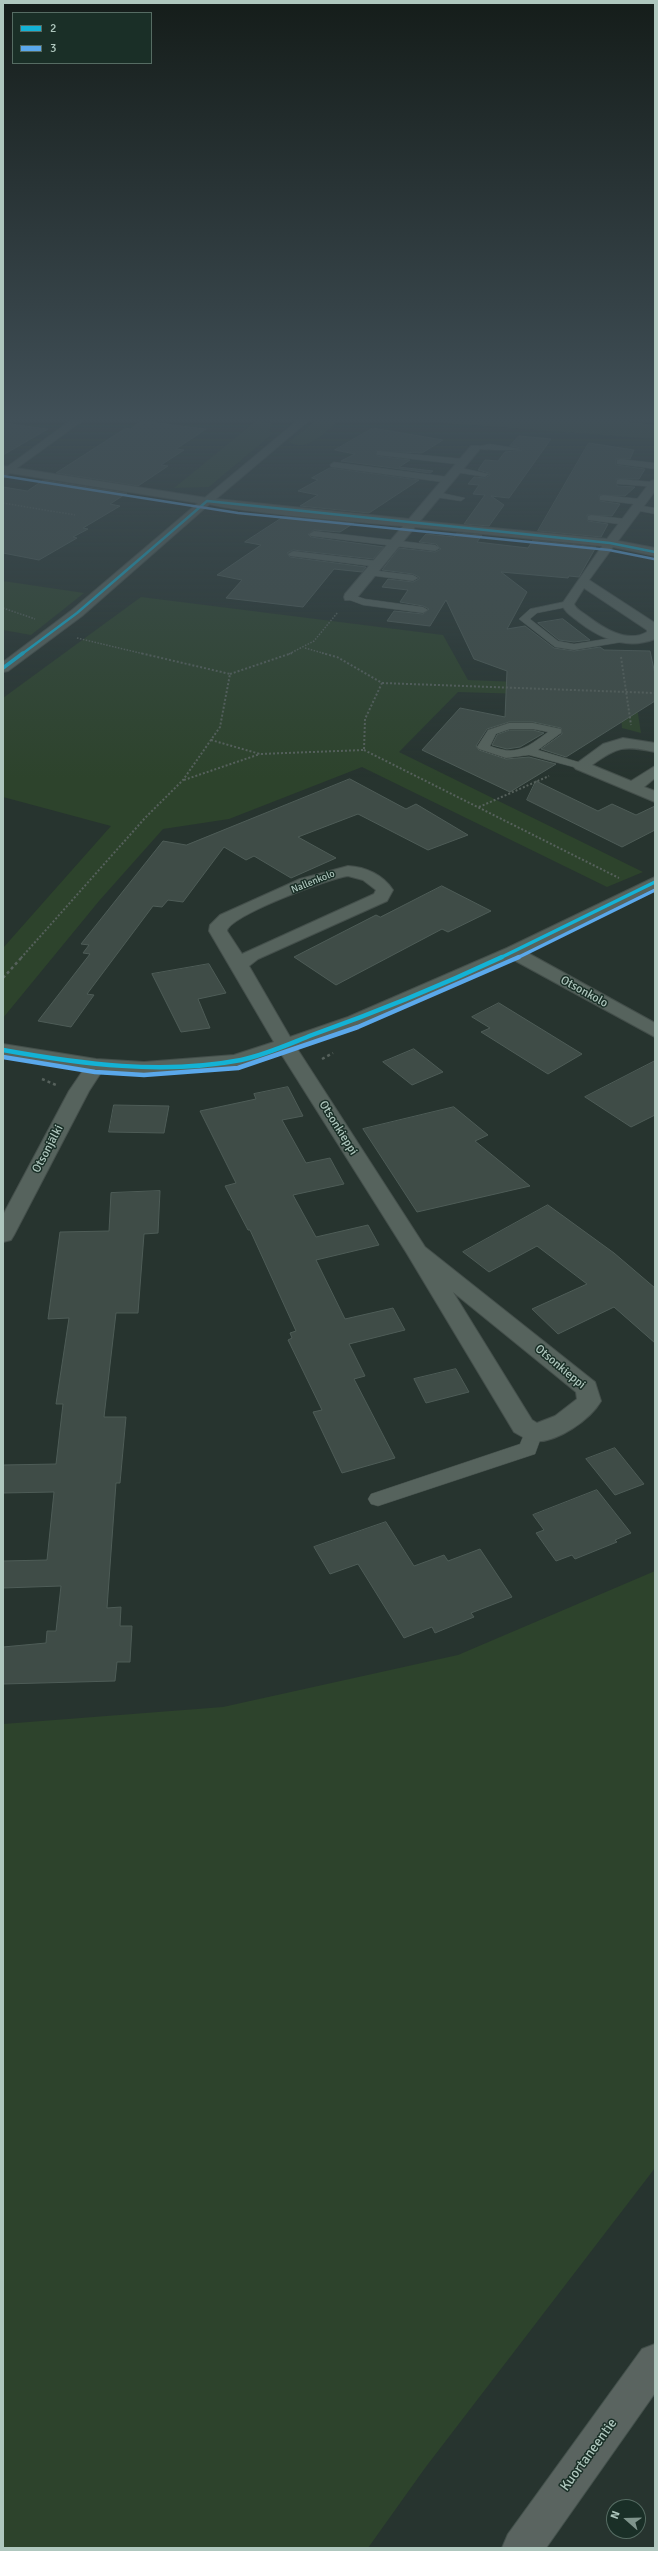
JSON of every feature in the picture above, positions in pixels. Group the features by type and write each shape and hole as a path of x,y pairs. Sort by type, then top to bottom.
{"highway":[{"name":"Kuortaneentie","path":"522,2548 655,2362"}],"street":[{"path":"3,668 58,628 161,540"},
{"path":"350,597 399,540"},
{"path":"573,540 610,544 655,552"},
{"path":"613,540 582,581 568,604 570,609 609,637 618,640 653,634"},
{"path":"582,581 653,634"},
{"path":"581,766 611,745 621,741 634,741 655,748"},
{"path":"581,766 655,797"},
{"path":"632,788 655,771"},
{"name":"Nallenkolo","path":"240,965 252,955 374,901 381,897 385,890 380,884 359,872 334,872 226,919 219,925 218,931 240,965 285,1045"},
{"path":"3,1050 37,1057 96,1065 144,1068 236,1061 354,1021 513,952 648,885"},
{"name":"Otsonkolo","path":"513,952 655,1031"},
{"name":"Otsonkieppi","path":"285,1045 417,1252 523,1426 534,1432 548,1430 582,1411 589,1402 587,1388 417,1252"},
{"name":"Otsonjälki","path":"3,1235 80,1091 96,1065"}],"lane":[{"path":"369,540 434,548"},
{"path":"293,554 374,568 414,578"},
{"path":"350,597 363,602 423,610"},
{"path":"568,604 534,610 524,619 555,644 574,647 618,640"},
{"path":"529,751 557,731 533,726 509,726 492,732 483,747 511,757 529,751 581,766"},
{"path":"378,1499 528,1449 534,1432"}],"path":[{"path":"3,608 28,615 77,638 230,674 246,666 305,648 326,629 350,597"},
{"path":"618,640 634,741"},
{"path":"305,648 337,657 382,683 655,692"},
{"path":"3,978 145,818 183,780 220,727 230,674"},
{"path":"364,750 365,720 382,683"},
{"path":"211,740 260,754"},
{"path":"183,780 260,754 364,750 478,807 648,885"},
{"path":"478,807 570,767 581,766"}],"green space":[{"path":"3,581 84,593 31,635 3,630"},
{"path":"141,597 443,635 468,680 618,686 614,652 628,650 641,733 622,728 620,697 458,692 399,752 643,872 607,887 362,767 229,819 163,829 99,901 3,1018 3,948 111,826 3,797 3,698"},
{"path":"655,1571 655,2168 425,2468 368,2548 3,2548 3,1724 223,1707 458,1655"}],"building":[{"path":"3,540 73,540 39,560 3,553"},
{"path":"248,540 333,540 384,547 373,559 293,550 287,553 290,557 366,567 362,572 334,569 303,607 226,598 242,580 217,575 261,545 245,542"},
{"path":"421,540 478,540 477,542 528,548 533,540 596,547 579,577 569,576 568,578 501,572 527,592 507,629 525,626 554,648 574,651 600,647 604,650 650,651 655,674 655,701 566,757 541,749 562,734 561,728 533,722 509,722 487,729 476,746 479,750 506,759 529,757 556,764 510,792 422,750 460,708 505,717 507,671 474,659 446,600 430,626 387,621 394,611 423,614 429,609 423,606 400,602 408,590 382,587 388,579 413,582 419,579 419,577 413,574 382,570 399,548 435,552 441,549 436,544 419,542"},
{"path":"563,619 590,640 574,642 559,640 538,623"},
{"path":"510,730 533,730 544,733 520,747 507,749 492,745 497,735"},
{"path":"350,779 406,809 416,804 468,835 428,850 358,814 298,837 336,858 291,878 254,856 246,860 224,847 183,902 168,900 162,907 153,906 87,994 94,995 71,1027 38,1021 90,954 83,953 89,945 81,944 163,841 186,845"},
{"path":"536,781 598,811 612,804 636,815 655,806 655,830 622,847 527,800"},
{"path":"442,886 491,911 448,932 442,929 336,985 294,957 376,915 380,917"},
{"path":"209,964 226,993 198,999 210,1028 181,1032 152,974"},
{"path":"499,1003 582,1054 548,1074 481,1032 490,1028 472,1017"},
{"path":"414,1049 443,1072 412,1085 383,1062"},
{"path":"655,1061 655,1115 631,1127 585,1097"},
{"path":"288,1087 303,1116 282,1120 306,1163 330,1158 344,1184 293,1195 316,1237 368,1225 379,1245 316,1260 345,1319 393,1308 405,1330 349,1344 365,1376 354,1379 395,1458 342,1473 313,1412 322,1410 288,1340 292,1338 290,1333 296,1331 250,1230 248,1230 225,1186 236,1183 200,1111 256,1099 254,1094"},
{"path":"114,1105 169,1106 164,1133 109,1132"},
{"path":"454,1107 488,1135 475,1141 530,1186 417,1212 363,1129"},
{"path":"160,1191 158,1233 144,1234 138,1313 116,1313 104,1417 126,1417 120,1483 116,1483 107,1608 121,1607 120,1626 132,1626 130,1662 117,1662 115,1681 3,1684 3,1647 46,1643 47,1631 56,1631 61,1586 3,1588 3,1561 47,1560 54,1492 3,1493 3,1465 56,1464 63,1404 56,1404 69,1318 48,1319 60,1232 109,1231 111,1193"},
{"path":"548,1205 614,1253 655,1288 655,1343 614,1307 558,1334 532,1309 587,1284 537,1246 489,1272 463,1252"},
{"path":"456,1369 469,1392 426,1403 414,1379"},
{"path":"615,1448 644,1484 615,1495 586,1459"},
{"path":"597,1490 631,1533 615,1540 617,1542 575,1559 572,1555 556,1561 536,1533 544,1530 533,1515"},
{"path":"386,1522 414,1566 444,1555 448,1561 480,1549 512,1597 471,1613 474,1617 435,1633 432,1627 404,1638 358,1564 330,1574 314,1547"}],"transit line":[{"name":"2","path":"3,668 77,613 162,540"},
{"name":"3","path":"509,540 609,550 654,559"},
{"name":"2","path":"582,540 610,543 655,552"},
{"name":"2","path":"3,1050 61,1060 118,1065 176,1066 243,1059 262,1054 398,1003 528,945 655,882"},
{"name":"3","path":"3,1057 95,1072 144,1075 238,1068 358,1027 516,958 655,890"}]}
